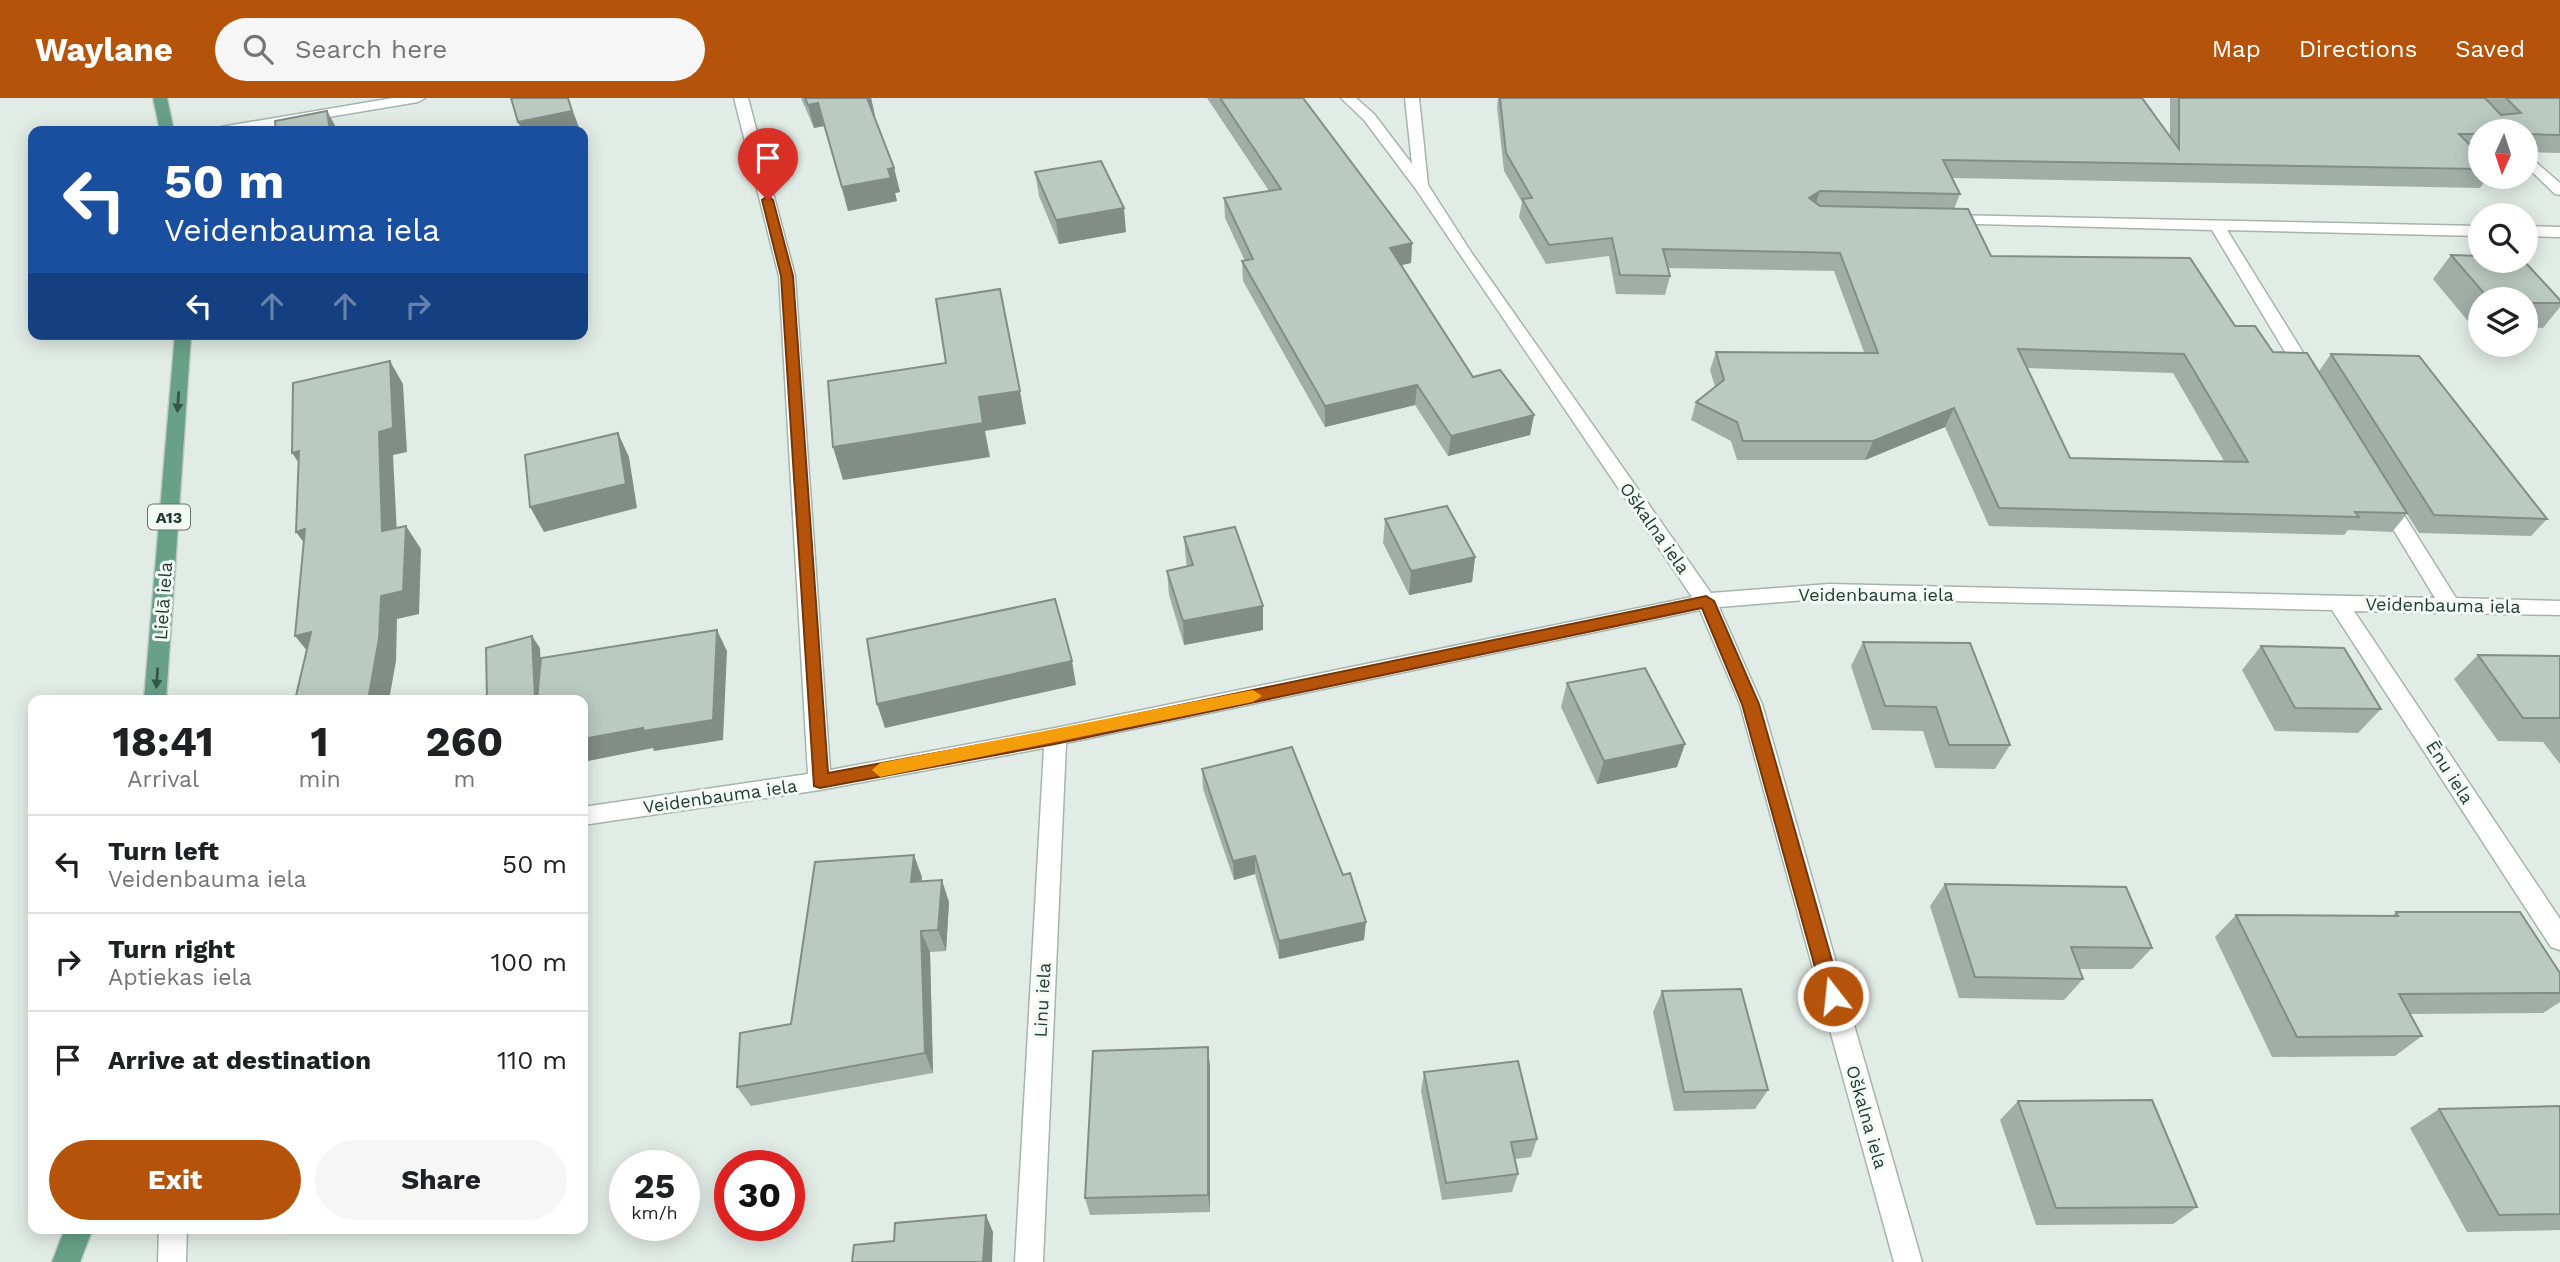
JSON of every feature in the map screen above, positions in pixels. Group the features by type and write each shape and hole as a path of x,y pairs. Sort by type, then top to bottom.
{"main road":[{"path":"160,98 166,126"},
{"name":"Lielā iela","path":"155,695 183,340"},
{"path":"66,1262 77,1234"}],"street":[{"path":"252,126 418,98"},
{"path":"741,98 787,276 820,781"},
{"name":"Oškalna iela","path":"1348,98 1369,117 1421,186 1494,298 1706,601 1751,704 1908,1262"},
{"path":"1412,98 1421,186"},
{"path":"2538,170 2560,191"},
{"path":"1925,220 2217,228 2468,231"},
{"path":"2217,228 2319,392"},
{"path":"2538,232 2560,232"},
{"path":"2376,486 2449,604"},
{"name":"Veidenbauma iela","path":"588,815 820,781 1055,737 1706,601 1829,591 2560,608"},
{"name":"Ēnu iela","path":"2339,604 2560,939"},
{"name":"Linu iela","path":"1029,1262 1055,737"},
{"path":"172,1262 173,1234"}],"building":[{"path":"511,98 568,98 572,111 518,122"},
{"path":"805,98 867,98 894,168 888,169 891,178 842,187 818,103 808,105"},
{"path":"1220,98 1303,98 1412,243 1390,248 1473,377 1500,370 1534,415 1451,436 1417,385 1325,406 1242,261 1253,259 1224,198 1281,189"},
{"path":"1500,98 2142,98 2179,149 2179,98 2485,98 2501,115 2521,113 2506,98 2560,98 2560,135 2538,134 2538,119 2468,119 2468,134 2459,134 2468,143 2468,169 1943,160 1960,194 1820,191 1809,198 1820,206 1968,209 1991,256 2190,258 2235,326 2255,326 2273,352 2307,353 2407,513 2355,512 2359,517 1999,508 1954,408 1873,441 1743,441 1737,422 1696,402 1724,380 1716,352 1878,353 1840,253 1663,249 1670,276 1620,275 1612,238 1549,245 1522,199 1532,198 1506,153","holes":["2018,349 2184,354 2248,462 2070,458"]},
{"path":"327,111 329,126 276,126 275,121"},
{"path":"1101,161 1124,208 1056,220 1035,172"},
{"path":"2451,255 2468,256 2468,273 2535,273 2560,303 2538,303 2538,287 2479,287"},
{"path":"1000,289 1020,391 979,397 983,423 833,447 828,381 946,363 936,299"},
{"path":"2331,354 2419,356 2547,519 2434,515"},
{"path":"390,361 393,428 379,432 382,531 406,526 403,591 381,596 379,639 369,695 296,695 311,632 295,636 305,529 296,532 299,451 292,453 293,383"},
{"path":"618,433 626,484 530,507 525,455"},
{"path":"1447,506 1475,557 1411,571 1385,519"},
{"path":"1235,527 1263,606 1183,621 1167,571 1193,565 1184,537"},
{"path":"1055,599 1072,661 877,704 867,639"},
{"path":"717,630 713,720 643,731 643,728 588,738 588,695 537,695 541,658"},
{"path":"532,636 535,695 487,695 486,648"},
{"path":"1863,642 1970,643 2010,745 1949,745 1936,707 1885,706"},
{"path":"2261,646 2344,648 2381,709 2295,708"},
{"path":"2478,655 2560,656 2560,718 2523,718"},
{"path":"1645,668 1685,744 1604,761 1567,683"},
{"path":"1292,747 1343,875 1350,873 1366,922 1279,941 1255,856 1233,861 1202,769"},
{"path":"914,855 911,882 942,880 938,930 921,931 925,1053 737,1087 740,1033 791,1024 815,862"},
{"path":"1945,884 2126,887 2152,948 2071,947 2083,979 1975,977"},
{"path":"2396,912 2520,912 2560,973 2560,993 2399,994 2422,1036 2297,1037 2236,915 2398,916"},
{"path":"1741,989 1768,1090 1684,1092 1662,991"},
{"path":"1208,1047 1208,1195 1085,1198 1093,1051"},
{"path":"1518,1061 1537,1139 1511,1142 1518,1174 1446,1183 1424,1072"},
{"path":"2152,1100 2197,1207 2056,1208 2018,1101"},
{"path":"2560,1106 2560,1214 2499,1215 2439,1109"},
{"path":"986,1215 983,1262 852,1262 854,1245 894,1241 895,1223"}],"slow traffic":[{"path":"880,770 1253,696"}],"route":[{"path":"768,200 787,276 820,781 1055,737 1706,601 1751,704 1833,996"}]}
